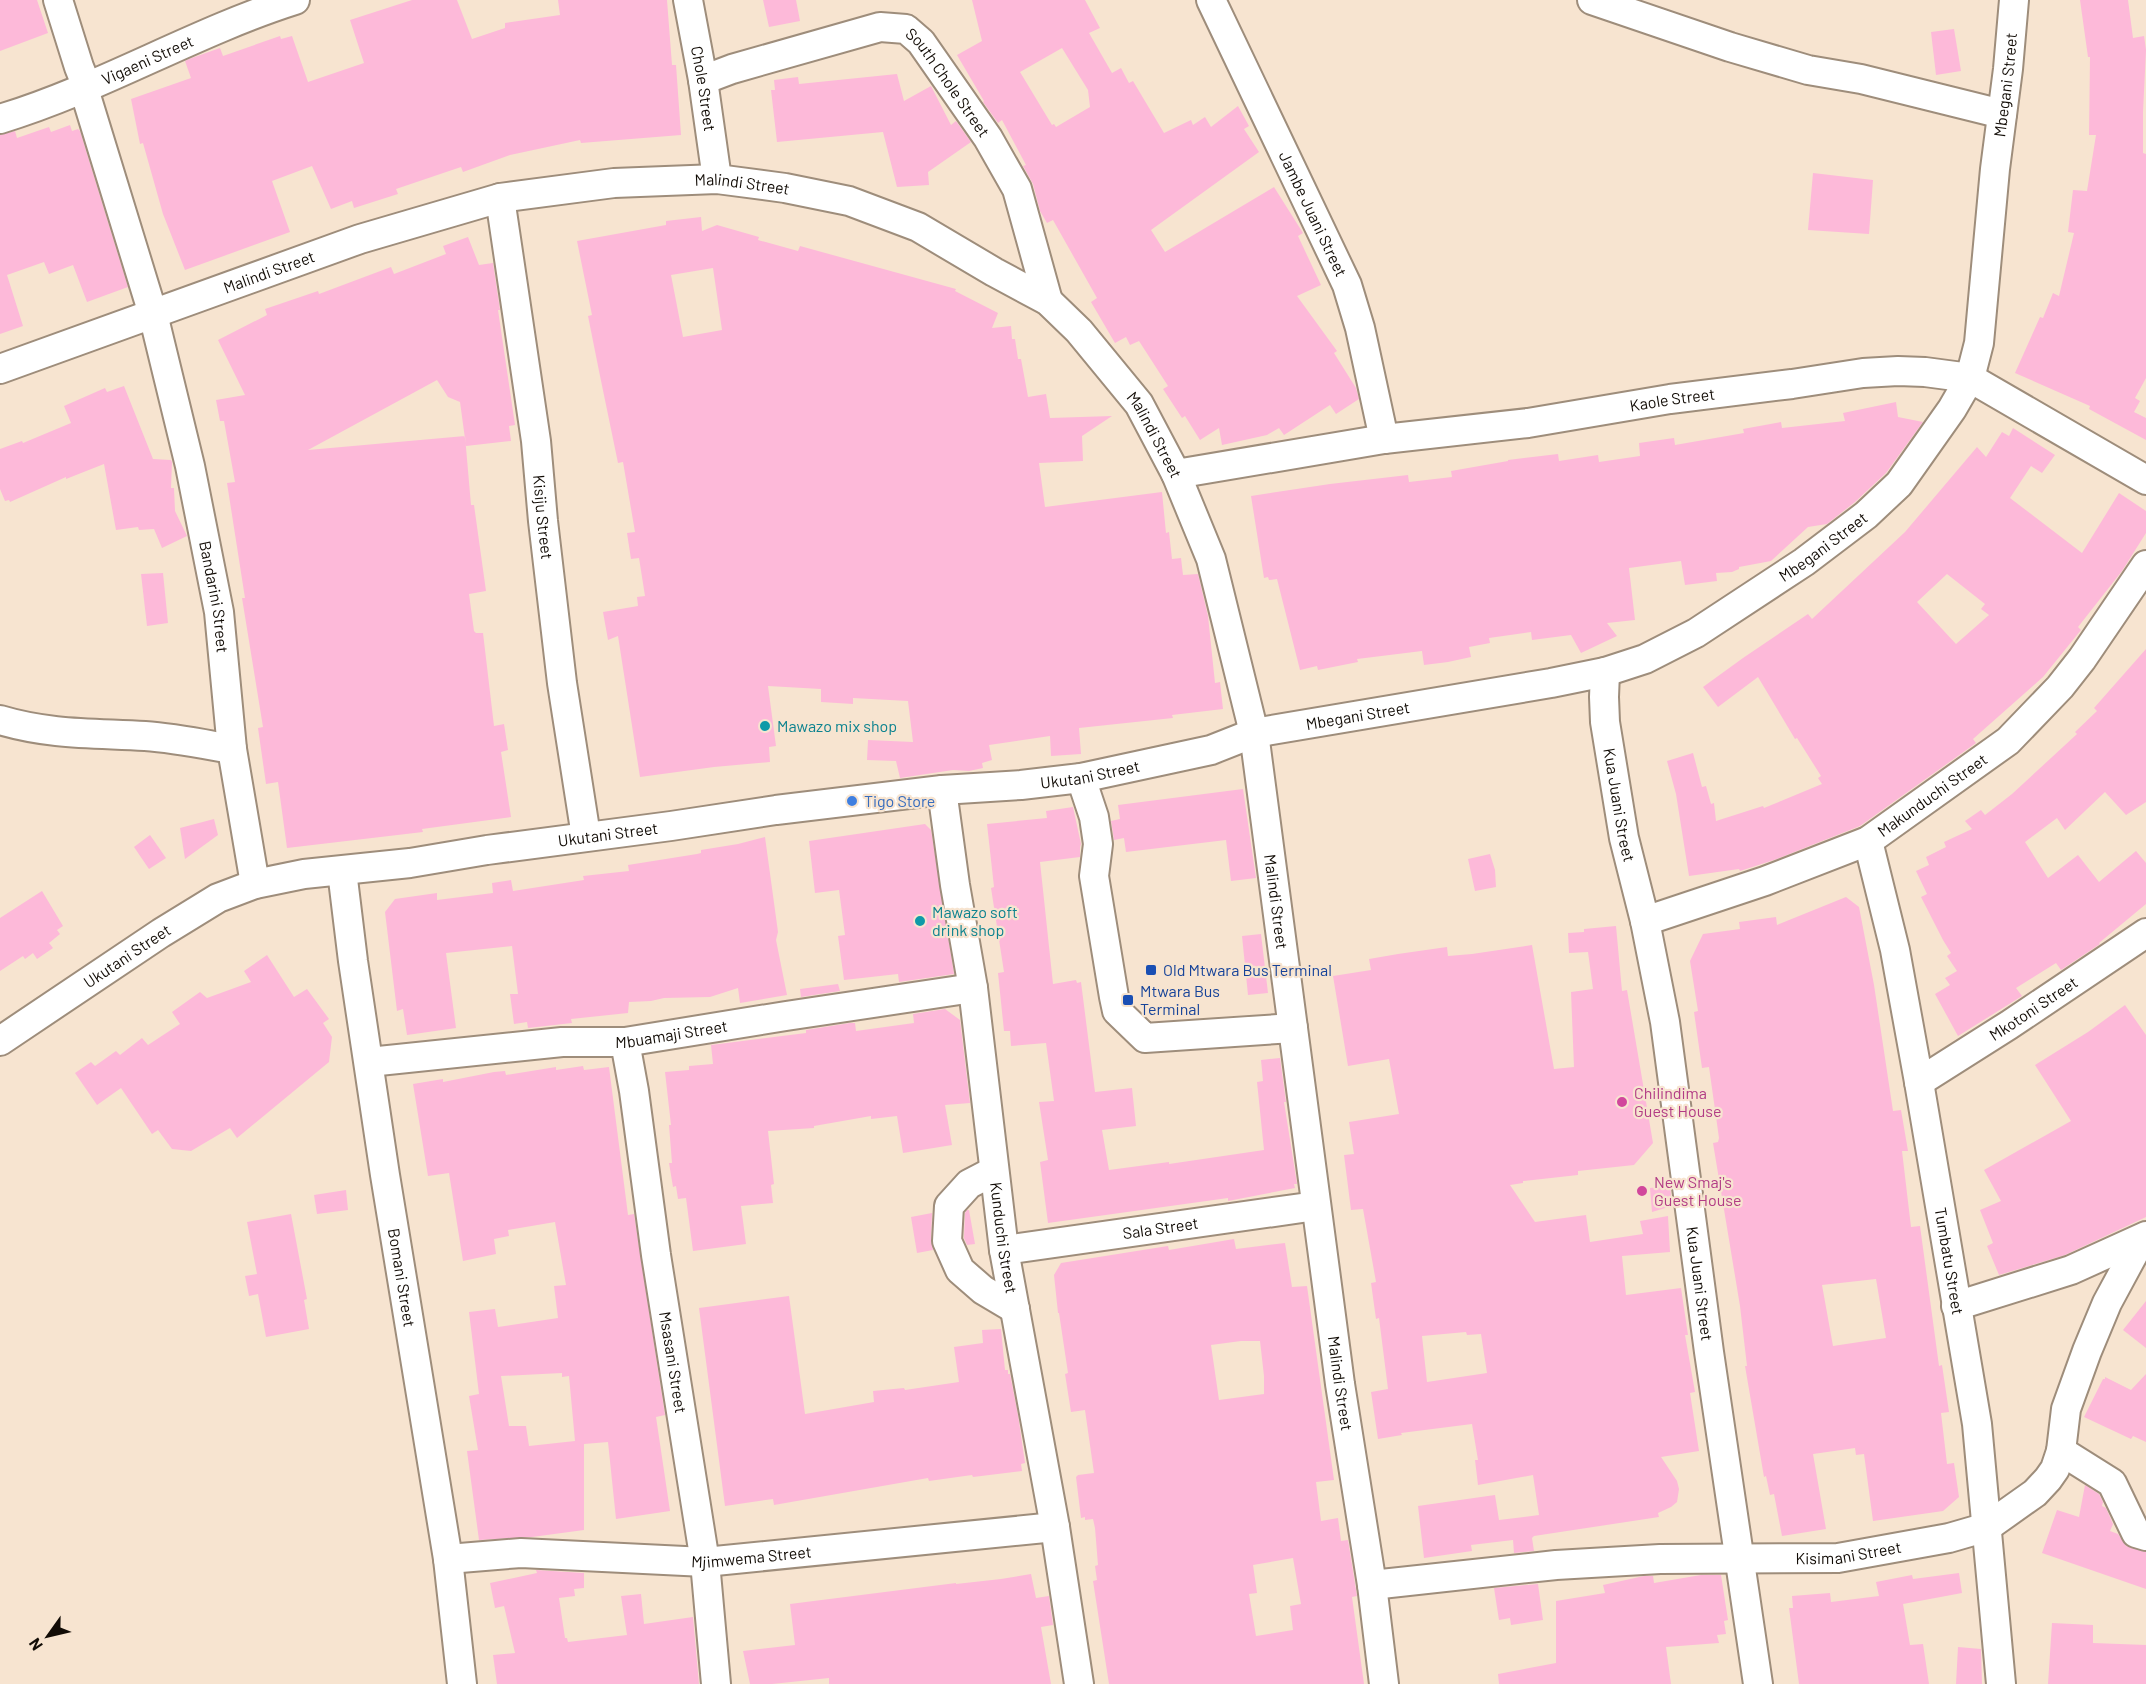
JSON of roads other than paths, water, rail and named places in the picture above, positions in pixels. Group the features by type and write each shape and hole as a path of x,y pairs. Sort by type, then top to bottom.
{"street":[{"name":"Bandarini Street","path":"58,0 153,314 190,466 219,612 232,748 255,884"},
{"name":"Chole Street","path":"688,0 703,80 717,178"},
{"name":"Jambe Juani Street","path":"1211,0 1347,285 1360,328 1384,439"},
{"path":"1592,0 1730,47 1808,70 1861,79 2002,114"},
{"name":"Mbegani Street","path":"1254,733 1551,683 1605,672 1645,659 1696,633 1804,562 1866,515 1899,484 1952,409 1970,378 1979,343 2014,0"},
{"name":"Vigaeni Street","path":"0,119 86,88 288,1"},
{"name":"South Chole Street","path":"703,80 732,69 880,27 906,28 921,42 988,138 1017,189 1048,301"},
{"name":"Malindi Street","path":"0,369 360,239 500,198 614,183 717,178 785,188 849,201 918,227 1048,301 1079,331 1138,404 1176,474 1211,559 1254,733 1340,1384 1372,1585 1384,1684"},
{"name":"Kisiju Street","path":"500,198 536,441 562,683 586,836"},
{"name":"Kaole Street","path":"1176,474 1384,439 1528,423 1670,399 1863,373 1898,371 1970,378 2146,480"},
{"name":"Makunduchi Street","path":"1645,921 1765,881 1868,841 2008,741 2060,687 2082,659 2146,565"},
{"name":"Kua Juani Street","path":"1605,672 1604,697 1607,732 1624,838 1645,921 1665,1022 1698,1274 1758,1684"},
{"path":"0,720 67,733 148,736 232,748"},
{"name":"Ukutani Street","path":"0,1041 180,921 218,898 255,884 304,874 410,863 776,810 942,790 1022,785 1082,778 1211,750 1254,733"},
{"path":"1082,778 1094,817 1098,844 1094,876 1117,1011 1145,1038 1293,1028"},
{"name":"Kunduchi Street","path":"942,790 955,885 973,988 1004,1250 1055,1527 1078,1684"},
{"name":"Tumbatu Street","path":"1868,841 1895,950 1977,1424 2001,1684"},
{"name":"Bomani Street","path":"342,871 385,1175 448,1559 462,1684"},
{"name":"Mkotoni Street","path":"1919,1082 2146,933"},
{"name":"Mbuamaji Street","path":"369,1062 562,1042 625,1042 973,988"},
{"name":"Msasani Street","path":"625,1042 705,1562 716,1684"},
{"path":"994,1171 969,1184 949,1206 947,1241 960,1270 983,1290 1015,1309"},
{"name":"Sala Street","path":"1004,1250 1316,1206"},
{"name":"Kisimani Street","path":"1372,1585 1556,1566 1660,1560 1838,1558 1938,1540 1987,1527 2029,1498 2049,1479 2055,1469 2061,1451 2066,1409 2087,1351 2107,1303 2143,1238"},
{"name":"Kisimani Street","path":"1956,1306 2071,1270 2143,1238"},
{"path":"2061,1451 2112,1483 2136,1533 2146,1536"},
{"name":"Mjimwema Street","path":"448,1559 521,1553 705,1562 1055,1527"}],"place":[{"name":"Mawazo mix shop","path":"765,726"},
{"name":"Tigo Store","path":"852,801"},
{"name":"Mawazo soft drink shop","path":"920,921"},
{"name":"Old Mtwara Bus Terminal","path":"1151,970"},
{"name":"Mtwara Bus Terminal","path":"1128,1000"},
{"name":"Chilindima Guest House","path":"1622,1102"},
{"name":"New Smaj's Guest House","path":"1642,1191"}]}
